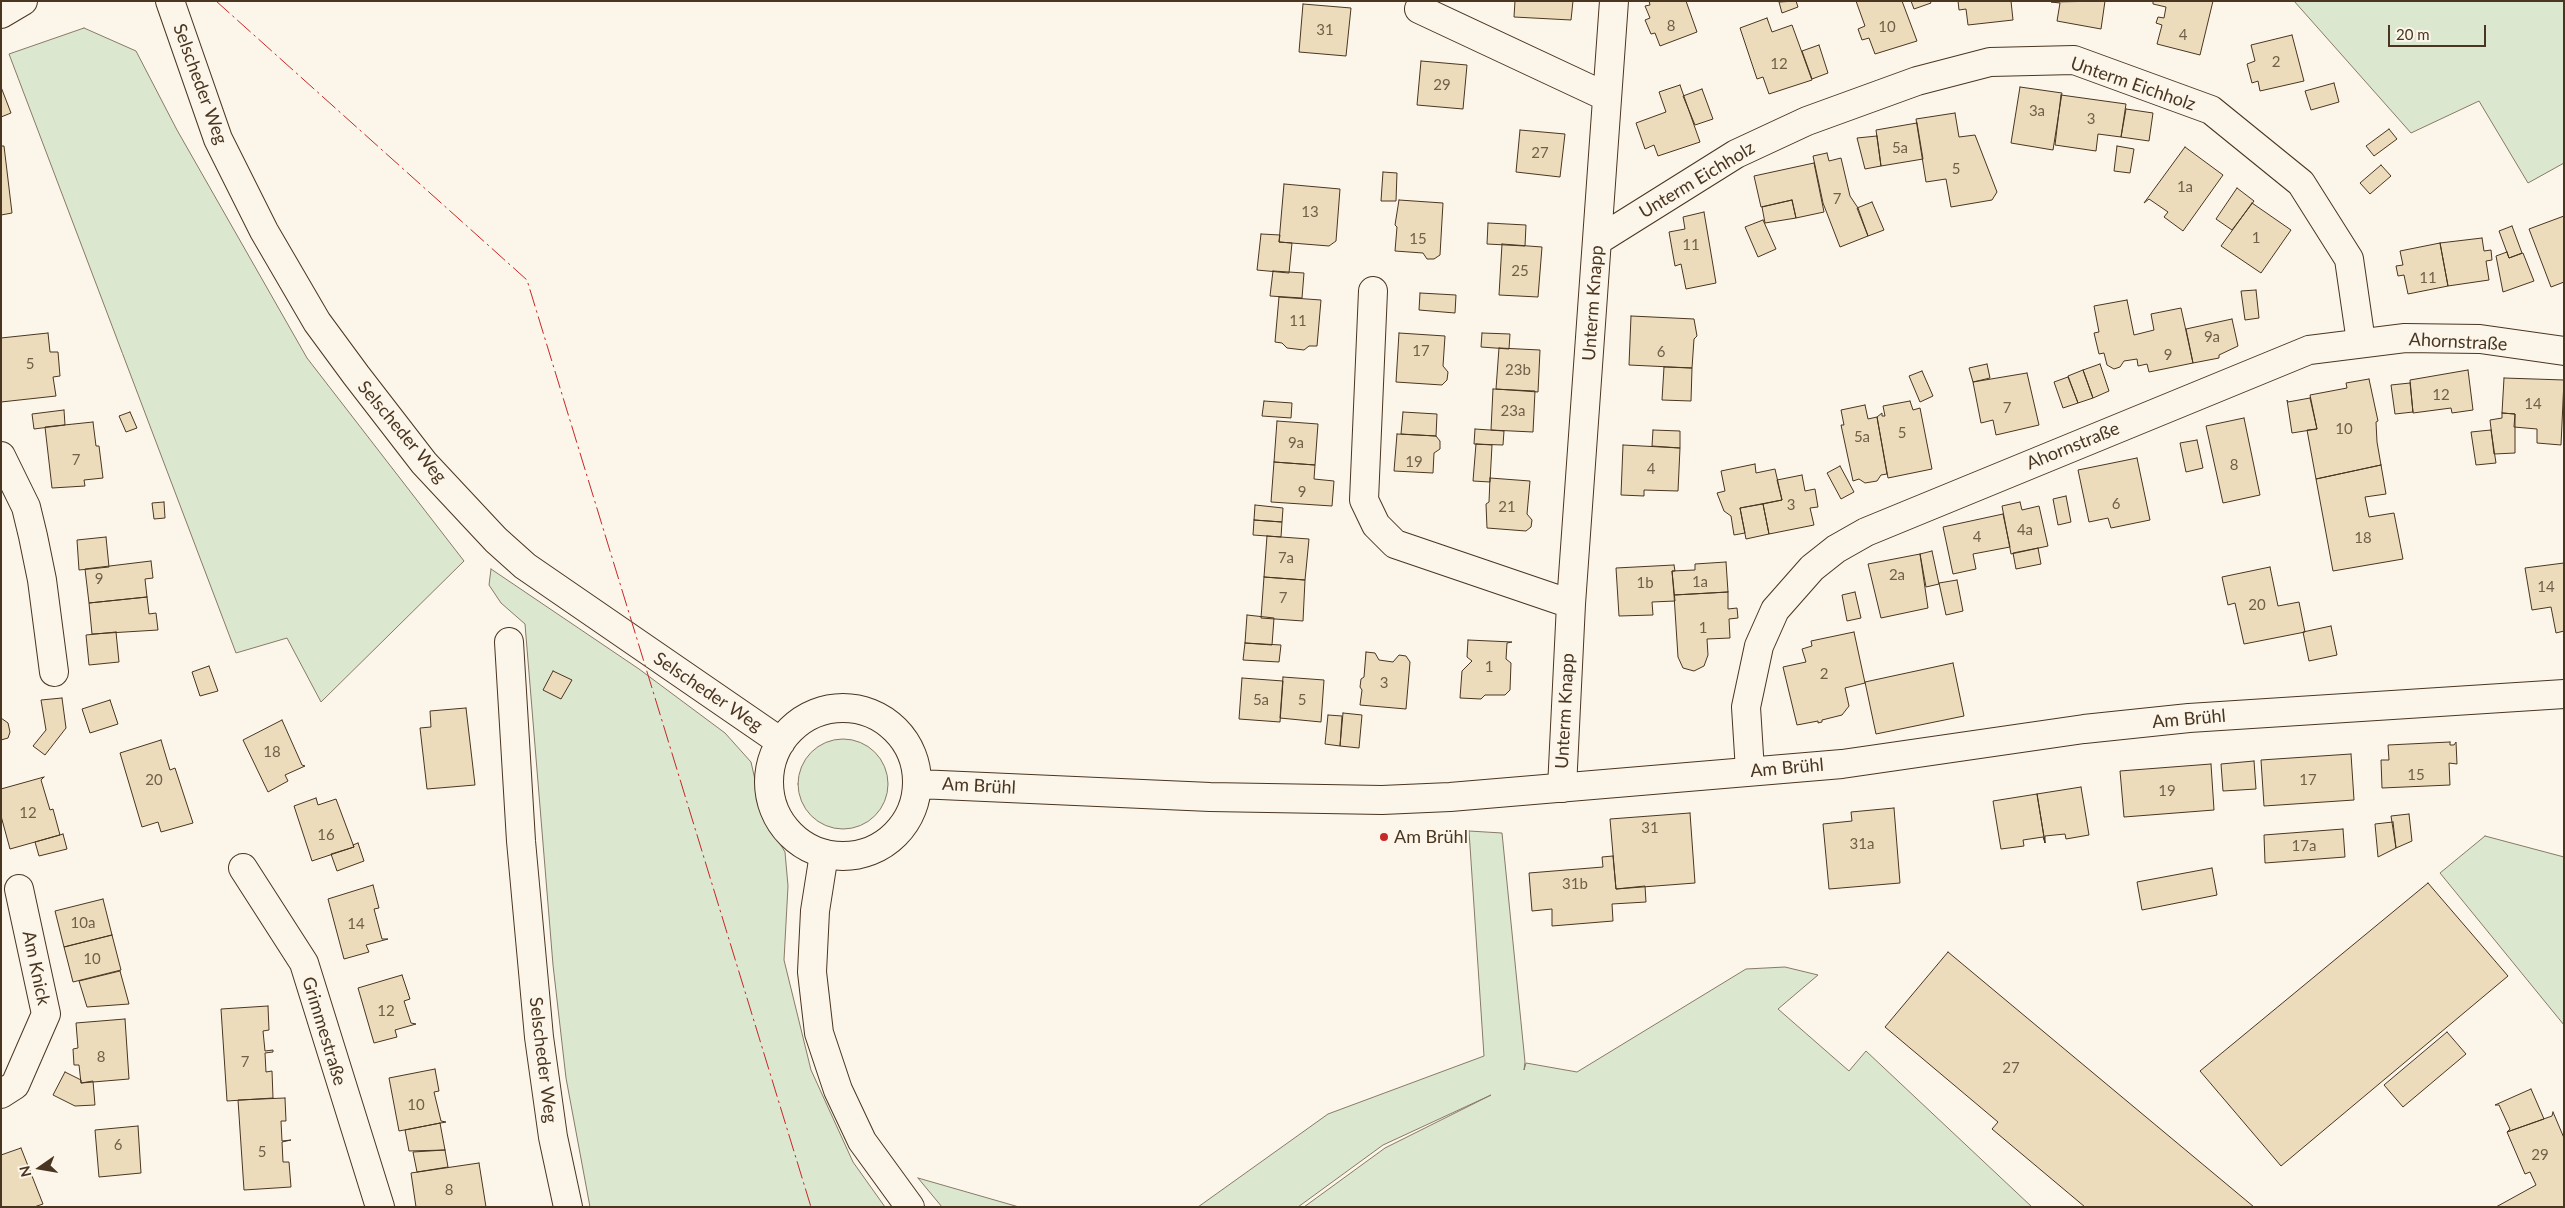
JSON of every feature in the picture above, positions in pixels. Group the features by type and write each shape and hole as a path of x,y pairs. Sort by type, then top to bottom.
{"street":[{"path":"1,14 23,1"},
{"name":"Selscheder Weg","path":"170,1 218,139 264,231 317,322 424,463 496,540 524,566 781,742"},
{"name":"Unterm Knapp","path":"1562,788 1570,604 1614,1"},
{"path":"1419,9 1608,96"},
{"name":"Unterm Eichholz","path":"1597,241 1736,154 1807,122 1917,81 1990,62 2074,60 2211,110 2301,183 2349,259 2361,342"},
{"path":"1373,291 1364,500 1376,525 1395,544 1570,604"},
{"name":"Ahornstraße","path":"1750,771 1746,708 1759,646 1774,610 1792,588 1836,549 1892,520 2309,350 2405,338 2480,340 2564,351"},
{"path":"1,456 26,507 42,580 54,672"},
{"name":"Selscheder Weg","path":"509,642 520,841 539,1037 553,1136 568,1207"},
{"name":"Am Brühl","path":"918,784 1210,797 1382,800 1562,788 1842,764 2084,729 2189,718 2564,694"},
{"name":"Selscheder Weg","path":"839,708 859,709 878,716 895,728 906,742 914,759 918,784 911,814 898,833 879,848 852,856 824,854 799,842 786,829 776,813 769,789 771,764 781,742 797,723 819,711 839,708"},
{"path":"824,854 815,911 812,972 819,1033 838,1090 862,1142 910,1207"},
{"name":"Grimmestraße","path":"243,868 304,963 380,1207"},
{"name":"Am Knick","path":"1,1094 15,1086 46,1014 18,889"}],"green space":[{"path":"2294,1 2564,1 2564,163 2528,183 2479,101 2411,133"},
{"path":"84,28 136,51 177,130 307,358 464,561 321,702 287,638 236,653 9,54"},
{"path":"491,569 639,669 725,733 751,762 763,815 785,852 788,886 784,960 811,1070 853,1162 885,1207 590,1207 566,1078 553,965 525,624 501,603 489,585"},
{"path":"843,739 852,740 868,747 880,759 887,775 887,793 880,809 868,821 852,828 843,829 834,828 818,821 806,809 799,793 798,784 799,775 806,759 818,747 834,740"},
{"path":"1469,831 1502,833 1525,1062 1524,1070 1526,1063 1577,1072 1746,969 1785,967 1818,975 1778,1009 1849,1071 1866,1051 2032,1207 1304,1207 1385,1148 1491,1095 1383,1145 1298,1207 1198,1207 1328,1114 1484,1056"},
{"path":"2485,836 2564,857 2564,1025 2440,873"},
{"path":"918,1178 1019,1207 942,1207"}],"building":[{"path":"1515,1 1573,1 1571,20 1514,17"},
{"path":"1649,1 1686,1 1697,32 1660,46 1655,33 1651,34 1645,20 1650,18 1645,6 1650,5"},
{"path":"1796,1 1798,7 1782,13 1779,2"},
{"path":"1856,1 1902,1 1917,41 1875,54 1869,38 1862,40 1858,29 1865,26"},
{"path":"1911,1 1930,1 1931,3 1914,9"},
{"path":"1958,1 2011,1 2013,20 1968,25 1966,9 1959,10"},
{"path":"2105,1 2101,29 2057,21 2060,3 2051,2"},
{"path":"2153,1 2213,1 2200,55 2157,44 2162,25 2156,23 2158,17 2164,18 2166,7 2153,4"},
{"path":"1303,4 1351,8 1346,56 1299,52"},
{"path":"1767,18 1772,32 1792,25 1812,80 1769,94 1763,77 1757,79 1740,28"},
{"path":"2292,35 2304,81 2260,91 2258,81 2252,83 2247,64 2255,61 2251,45"},
{"path":"1819,45 1828,73 1812,79 1802,51"},
{"path":"1421,61 1467,65 1463,109 1417,105"},
{"path":"2334,83 2339,102 2311,110 2305,91"},
{"path":"1680,85 1700,142 1658,156 1654,145 1645,149 1636,123 1666,112 1659,92"},
{"path":"1,87 11,113 1,117"},
{"path":"2020,87 2062,93 2053,150 2011,143"},
{"path":"1702,89 1713,119 1695,125 1683,96"},
{"path":"2061,95 2126,104 2121,137 2098,134 2096,151 2055,145"},
{"path":"2126,109 2153,113 2149,141 2121,137"},
{"path":"1955,113 1959,137 1975,135 1997,192 1992,200 1951,207 1946,179 1926,182 1916,119"},
{"path":"1917,123 1923,159 1881,166 1876,130"},
{"path":"2389,129 2397,139 2374,156 2366,146"},
{"path":"1520,130 1565,134 1560,177 1516,172"},
{"path":"1877,136 1881,166 1865,169 1857,138"},
{"path":"1,146 4,146 12,213 1,215"},
{"path":"2117,146 2134,149 2130,173 2114,171"},
{"path":"2185,147 2223,175 2183,231 2164,217 2168,212 2149,199 2144,203"},
{"path":"1827,153 1829,161 1841,158 1850,196 1858,208 1868,236 1840,247 1823,203 1813,156"},
{"path":"1814,163 1824,212 1796,218 1792,200 1761,207 1754,176"},
{"path":"2381,165 2391,176 2370,194 2360,183"},
{"path":"1383,172 1397,173 1396,201 1381,201"},
{"path":"1284,184 1340,189 1336,241 1329,246 1279,242"},
{"path":"2237,188 2254,201 2232,230 2216,219"},
{"path":"1399,200 1443,203 1440,255 1434,259 1427,259 1423,253 1395,251 1397,227 1395,225"},
{"path":"1792,200 1796,218 1765,223 1762,207"},
{"path":"1872,202 1884,230 1868,236 1857,208"},
{"path":"2252,203 2291,230 2261,273 2221,246"},
{"path":"1704,212 1716,283 1686,289 1681,264 1675,266 1669,232 1685,229 1683,217"},
{"path":"2564,216 2564,282 2551,287 2529,229"},
{"path":"1763,220 1776,249 1758,257 1745,227"},
{"path":"1488,223 1526,225 1525,246 1487,244"},
{"path":"2512,226 2522,253 2509,258 2499,231"},
{"path":"1261,234 1280,235 1279,242 1292,243 1289,273 1257,270"},
{"path":"2482,238 2484,251 2491,250 2492,260 2486,261 2489,280 2448,286 2440,243"},
{"path":"2440,243 2448,286 2408,294 2404,275 2398,276 2396,266 2403,265 2400,251"},
{"path":"1502,244 1542,247 1538,297 1499,295"},
{"path":"2507,252 2509,258 2523,253 2534,281 2503,292 2496,256"},
{"path":"1273,271 1304,273 1302,298 1270,296"},
{"path":"2256,290 2259,318 2245,320 2241,291"},
{"path":"1420,293 1456,295 1455,313 1419,310"},
{"path":"1279,297 1321,300 1317,346 1309,346 1304,350 1287,348 1282,343 1275,342"},
{"path":"2127,300 2134,335 2154,330 2151,314 2181,308 2193,363 2149,372 2147,364 2138,366 2137,359 2124,361 2120,367 2114,369 2107,365 2104,353 2099,354 2094,333 2099,332 2094,306"},
{"path":"1631,316 1694,319 1697,336 1694,339 1692,368 1629,365"},
{"path":"2232,319 2238,346 2219,355 2219,358 2193,363 2186,329"},
{"path":"48,333 50,352 58,352 60,376 53,377 56,396 1,402 1,338"},
{"path":"1399,333 1445,336 1443,366 1448,372 1447,380 1442,385 1396,382"},
{"path":"1482,333 1510,334 1509,349 1481,347"},
{"path":"1499,348 1540,350 1538,392 1496,389"},
{"path":"1987,364 1990,378 1973,382 1969,368"},
{"path":"2100,364 2109,391 2093,398 2083,370"},
{"path":"1664,367 1692,368 1691,401 1662,400"},
{"path":"2083,370 2093,398 2078,403 2068,376"},
{"path":"2468,370 2473,410 2452,413 2451,408 2413,413 2410,380"},
{"path":"1922,371 1933,396 1920,402 1909,376"},
{"path":"2027,373 2039,425 1996,435 1993,420 1981,423 1973,382"},
{"path":"2068,377 2078,403 2063,408 2054,382"},
{"path":"2504,378 2564,380 2561,445 2537,443 2537,429 2514,427 2515,414 2502,413"},
{"path":"2369,379 2378,421 2376,422 2377,442 2381,465 2316,479 2307,430 2317,429 2310,395 2347,388 2346,383"},
{"path":"2410,383 2413,412 2395,414 2391,385"},
{"path":"1493,389 1535,391 1533,432 1491,430"},
{"path":"2310,398 2317,429 2292,433 2287,400 2288,402"},
{"path":"1264,401 1292,403 1291,418 1262,416"},
{"path":"1910,401 1913,410 1920,408 1932,469 1888,478 1877,417 1882,413 1882,416 1885,416 1883,406"},
{"path":"1865,405 1868,419 1877,417 1887,474 1881,475 1877,481 1865,483 1859,479 1853,481 1841,425 1844,425 1841,410"},
{"path":"64,410 65,425 34,429 32,414"},
{"path":"130,412 137,428 126,432 119,416"},
{"path":"1403,412 1437,414 1436,436 1401,434"},
{"path":"2502,413 2515,414 2515,453 2494,454 2490,420 2502,418"},
{"path":"2244,418 2260,495 2223,503 2206,426"},
{"path":"1277,421 1318,424 1315,465 1274,462"},
{"path":"93,422 96,446 99,446 103,478 84,480 85,486 52,488 45,427"},
{"path":"1475,429 1504,431 1503,445 1474,444"},
{"path":"1653,430 1680,431 1680,448 1652,446"},
{"path":"2491,430 2496,463 2476,465 2471,432"},
{"path":"1397,434 1436,436 1440,441 1440,449 1434,453 1433,473 1394,471"},
{"path":"2197,440 2203,468 2186,472 2180,443"},
{"path":"1476,444 1492,445 1490,482 1473,481"},
{"path":"1623,445 1680,448 1678,491 1644,490 1644,496 1621,495"},
{"path":"2137,458 2150,520 2111,528 2108,518 2089,522 2078,470"},
{"path":"1274,462 1315,465 1314,479 1334,481 1332,506 1271,502"},
{"path":"1755,464 1756,473 1775,469 1782,500 1740,508 1745,533 1734,535 1731,516 1724,511 1717,493 1725,491 1721,471"},
{"path":"2381,465 2386,494 2365,497 2369,517 2394,513 2403,559 2333,571 2316,479"},
{"path":"1840,466 1854,492 1841,499 1827,473"},
{"path":"1802,475 1805,491 1815,489 1818,507 1810,508 1814,525 1769,534 1763,504 1782,500 1777,480"},
{"path":"1490,478 1530,481 1527,514 1532,520 1531,527 1526,531 1487,528 1486,504 1489,502"},
{"path":"2066,496 2071,522 2058,525 2053,499"},
{"path":"164,502 165,518 154,519 152,503"},
{"path":"2020,502 2022,510 2039,506 2048,546 2011,554 2002,506"},
{"path":"1763,504 1769,534 1746,539 1740,508"},
{"path":"1255,505 1283,508 1282,522 1254,520"},
{"path":"2003,514 2010,547 1973,554 1976,569 1953,574 1943,527"},
{"path":"1254,520 1282,522 1281,537 1253,535"},
{"path":"1267,536 1309,539 1305,580 1264,577"},
{"path":"106,537 109,567 79,570 77,540"},
{"path":"2038,548 2041,564 2016,569 2013,553"},
{"path":"1932,551 1939,584 1926,587 1920,554"},
{"path":"1920,554 1928,608 1881,618 1868,564"},
{"path":"151,561 153,578 145,579 147,597 89,603 85,569"},
{"path":"1726,562 1728,592 1674,595 1672,571 1695,570 1695,564"},
{"path":"2564,563 2564,631 2556,633 2551,607 2532,610 2525,568"},
{"path":"1674,565 1675,571 1672,571 1675,601 1652,602 1653,615 1619,616 1616,568"},
{"path":"2270,567 2278,606 2299,602 2305,632 2244,644 2235,603 2228,605 2222,577"},
{"path":"1264,577 1305,580 1303,621 1261,618"},
{"path":"1957,580 1963,611 1946,615 1939,583"},
{"path":"1728,592 1728,609 1737,608 1738,618 1729,619 1730,638 1707,639 1708,655 1704,666 1694,671 1683,668 1678,657 1674,595"},
{"path":"1855,592 1861,618 1847,621 1842,595"},
{"path":"147,597 149,614 156,613 158,630 92,634 89,603"},
{"path":"1247,615 1274,618 1272,645 1245,643"},
{"path":"2331,626 2337,655 2309,661 2303,632"},
{"path":"116,632 119,662 89,665 86,635"},
{"path":"1854,632 1865,683 1845,688 1849,706 1842,715 1822,720 1822,722 1818,723 1818,721 1797,725 1783,667 1806,662 1802,649 1812,646 1811,641"},
{"path":"1468,640 1512,642 1507,643 1506,659 1511,663 1510,690 1505,695 1485,695 1481,699 1460,698 1462,671 1472,661 1467,657"},
{"path":"1245,643 1281,645 1279,662 1243,660"},
{"path":"1366,652 1375,653 1379,660 1393,662 1399,655 1406,656 1410,662 1406,709 1360,705 1362,690 1360,687 1361,679 1364,677"},
{"path":"1953,663 1964,716 1876,734 1865,682"},
{"path":"209,666 218,691 200,696 192,672"},
{"path":"553,671 572,680 561,699 543,690"},
{"path":"1283,677 1324,680 1321,722 1280,718"},
{"path":"1242,678 1283,681 1280,722 1239,719"},
{"path":"62,698 66,728 45,755 33,746 46,730 41,700"},
{"path":"110,700 118,724 90,733 82,709"},
{"path":"466,708 475,785 427,789 420,728 431,727 430,711"},
{"path":"1343,713 1362,715 1359,748 1340,746"},
{"path":"1328,715 1342,716 1340,746 1325,744"},
{"path":"1,718 8,723 10,732 8,738 1,740"},
{"path":"282,720 302,765 305,766 285,775 288,781 268,792 243,740"},
{"path":"161,740 170,770 175,768 193,823 161,832 158,822 142,827 120,753"},
{"path":"2450,742 2450,745 2454,745 2456,742 2457,764 2449,763 2450,785 2382,788 2381,760 2389,760 2388,745"},
{"path":"2351,754 2354,800 2264,806 2261,760"},
{"path":"2254,761 2256,789 2223,791 2221,764"},
{"path":"2211,764 2214,810 2124,817 2120,771"},
{"path":"44,777 41,780 50,810 53,809 60,835 10,849 1,816 1,789"},
{"path":"2081,787 2089,835 2066,839 2065,834 2045,836 2045,843 2037,794"},
{"path":"2037,794 2045,843 2043,837 2023,840 2024,846 2001,849 1993,801"},
{"path":"316,798 318,805 336,799 354,847 312,861 294,806"},
{"path":"1894,808 1900,883 1829,889 1823,824 1852,821 1851,812"},
{"path":"1690,813 1695,883 1616,889 1610,819"},
{"path":"2409,814 2412,841 2396,848 2391,816"},
{"path":"2393,822 2396,848 2378,857 2375,824"},
{"path":"2343,829 2345,857 2265,863 2264,835"},
{"path":"63,834 67,849 39,856 35,842"},
{"path":"358,843 364,861 337,871 331,854 354,847 353,845"},
{"path":"1613,856 1616,889 1645,886 1646,902 1612,904 1613,921 1552,926 1552,909 1532,911 1529,873 1603,867 1602,857"},
{"path":"2212,868 2217,895 2142,910 2137,882"},
{"path":"2428,883 2508,976 2281,1166 2200,1071"},
{"path":"373,885 379,908 374,909 382,939 388,939 366,945 369,952 344,959 328,899"},
{"path":"103,899 112,935 64,947 55,911"},
{"path":"112,935 121,970 73,982 64,947"},
{"path":"1948,952 2254,1207 2085,1207 1992,1129 1998,1122 1885,1027"},
{"path":"120,971 129,1004 87,1007 79,981"},
{"path":"402,975 410,999 404,1001 411,1023 416,1024 395,1030 397,1037 374,1043 358,988"},
{"path":"268,1006 269,1030 263,1031 265,1051 273,1050 273,1052 265,1053 266,1072 272,1071 273,1098 227,1101 221,1009"},
{"path":"125,1019 129,1079 81,1083 79,1065 74,1065 73,1049 78,1048 76,1023"},
{"path":"2447,1032 2466,1054 2403,1107 2384,1085"},
{"path":"435,1069 439,1091 434,1092 441,1121 446,1122 399,1131 389,1078"},
{"path":"65,1072 81,1080 81,1083 93,1081 95,1105 75,1106 53,1095"},
{"path":"2531,1089 2544,1119 2507,1132 2510,1129 2499,1105 2495,1105"},
{"path":"285,1098 286,1121 281,1121 282,1141 291,1140 282,1142 283,1162 289,1162 291,1187 244,1190 238,1100"},
{"path":"2553,1112 2564,1138 2564,1207 2496,1207 2536,1185 2530,1172 2525,1174 2507,1132 2552,1116"},
{"path":"440,1123 445,1150 409,1151 405,1130"},
{"path":"138,1126 141,1173 99,1177 95,1130"},
{"path":"21,1148 43,1204 34,1207 1,1207 1,1155"},
{"path":"445,1150 448,1167 417,1172 413,1152"},
{"path":"479,1163 486,1207 416,1207 411,1173"}],"power":[{"path":"216,1 527,280 811,1207"}],"place":[{"name":"Am Brühl","path":"1384,837"}]}
